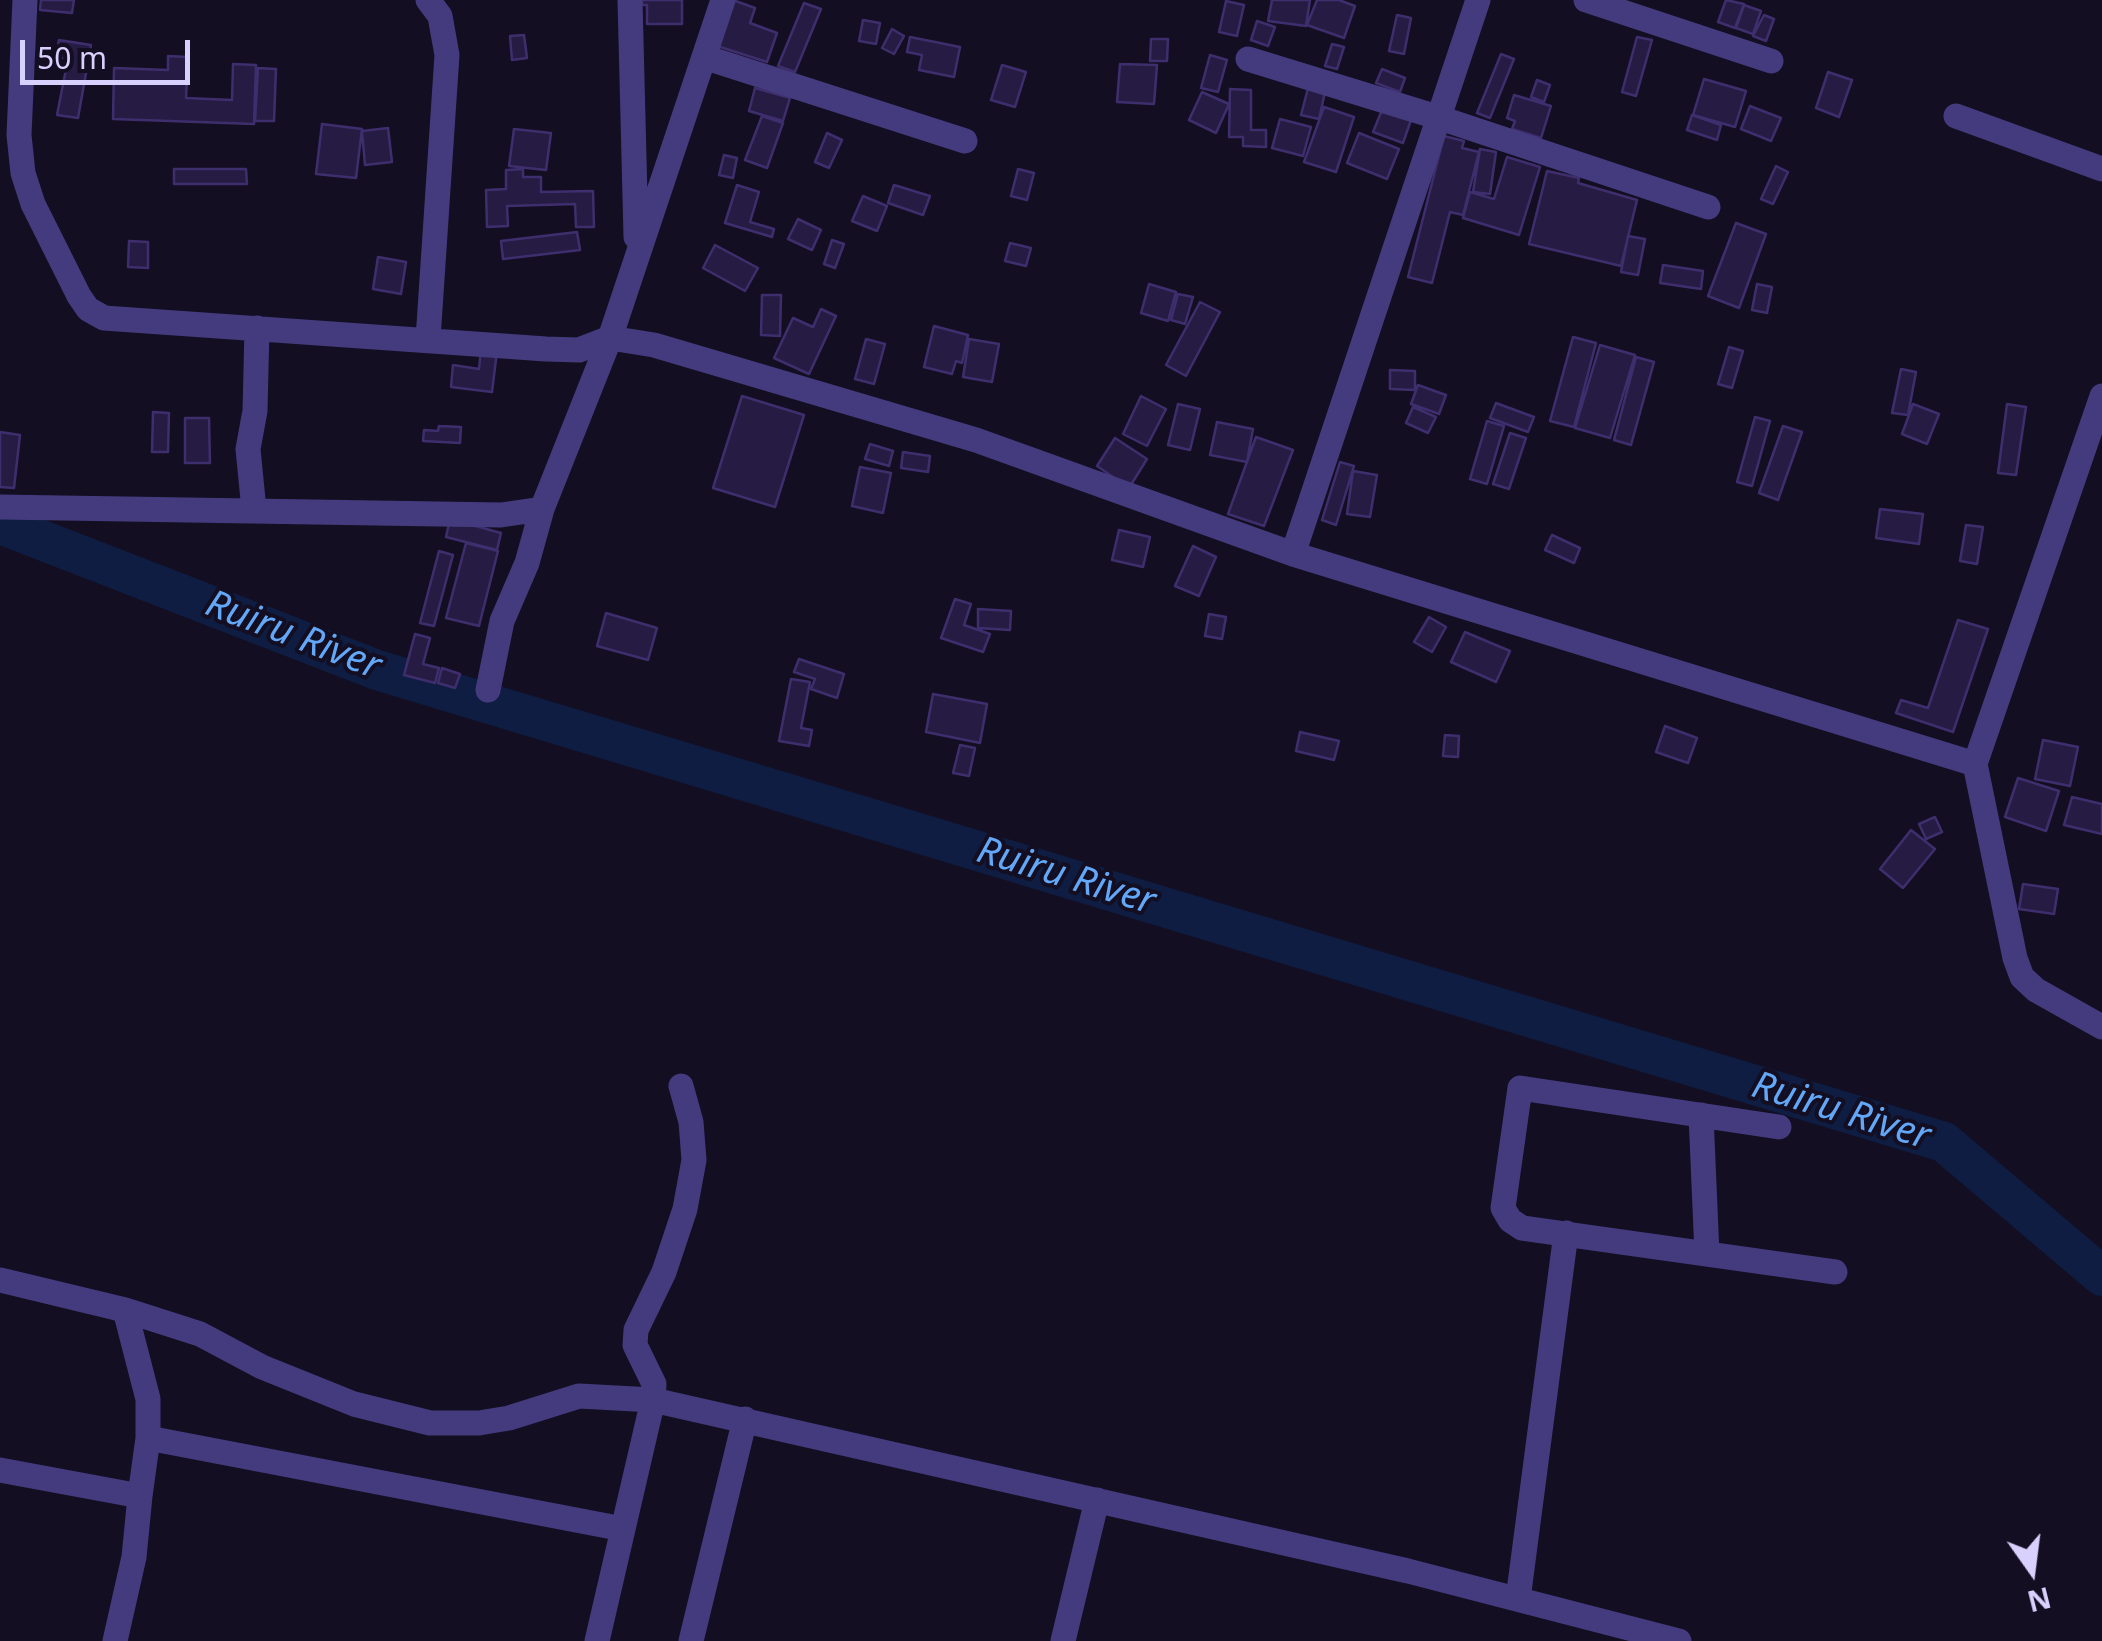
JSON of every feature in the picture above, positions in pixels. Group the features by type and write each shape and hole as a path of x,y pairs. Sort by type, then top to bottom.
{"street":[{"path":"25,0 10,156 23,173 33,204 88,309 104,318 579,350 610,338 654,345 976,440 1293,554 1975,764"},
{"path":"428,0 440,16 447,56"},
{"path":"428,339 448,0"},
{"path":"630,0 636,257"},
{"path":"488,690 502,621 610,338 723,0"},
{"path":"1293,554 1478,0"},
{"path":"1586,0 1771,61"},
{"path":"704,57 965,140"},
{"path":"1248,59 1708,207"},
{"path":"1956,116 2102,169"},
{"path":"254,510 248,449 255,410 257,328"},
{"path":"2102,396 1975,764 2014,958 2022,978 2102,1027"},
{"path":"0,507 501,514 542,508"},
{"path":"597,1641 653,1400 654,1384 635,1345 636,1330 664,1272 686,1209 694,1160 692,1122 681,1086"},
{"path":"1779,1127 1520,1088 1504,1208 1510,1220 1522,1228 1836,1272"},
{"path":"1700,1115 1707,1254"},
{"path":"1518,1599 1566,1233"},
{"path":"0,1280 125,1310 200,1334 262,1367 354,1404 430,1423 509,1418 580,1396 653,1400 1518,1599 1617,1633 1679,1641"},
{"path":"115,1641 134,1557 148,1438 148,1399 125,1310"},
{"path":"691,1641 745,1419"},
{"path":"148,1438 623,1529"},
{"path":"0,1470 140,1496"},
{"path":"1063,1641 1097,1500"}],"building":[{"path":"41,0 74,0 72,13 40,10"},
{"path":"642,0 682,0 682,24 647,24 647,5 642,5"},
{"path":"733,0 755,8 750,23 777,33 767,62 717,46"},
{"path":"1272,0 1310,0 1306,26 1268,21"},
{"path":"1317,0 1339,0 1355,6 1344,38 1307,25"},
{"path":"1726,0 1744,4 1735,28 1718,22"},
{"path":"1226,1 1244,5 1237,36 1219,32"},
{"path":"804,3 821,9 795,72 778,66"},
{"path":"1744,5 1761,11 1753,34 1736,28"},
{"path":"1397,15 1411,18 1404,54 1389,51"},
{"path":"1764,15 1774,19 1766,41 1753,36"},
{"path":"863,20 880,23 876,44 859,41"},
{"path":"1257,21 1275,27 1268,46 1251,40"},
{"path":"892,29 904,36 894,54 882,48"},
{"path":"524,35 527,58 512,60 510,36"},
{"path":"910,37 960,47 954,77 919,70 922,55 907,52"},
{"path":"1637,37 1652,40 1636,96 1622,92"},
{"path":"1151,39 1168,39 1167,61 1150,61"},
{"path":"59,40 91,45 78,118 57,115 68,59 56,57"},
{"path":"1332,44 1344,47 1337,69 1325,66"},
{"path":"1501,54 1514,59 1490,118 1477,113"},
{"path":"1210,55 1227,60 1218,92 1201,88"},
{"path":"168,56 188,57 186,98 232,100 233,64 256,65 254,124 113,119 114,68 168,70"},
{"path":"1120,64 1157,65 1154,104 1117,102"},
{"path":"1002,65 1026,72 1015,107 991,100"},
{"path":"258,68 276,69 274,121 255,121"},
{"path":"1382,69 1405,78 1400,92 1376,83"},
{"path":"1828,72 1852,80 1839,117 1816,108"},
{"path":"1704,79 1746,91 1735,127 1693,115"},
{"path":"1537,80 1550,85 1544,102 1531,97"},
{"path":"755,88 790,98 783,121 749,111"},
{"path":"1308,88 1325,92 1319,119 1301,115"},
{"path":"1230,89 1251,90 1251,130 1266,130 1266,147 1243,146 1243,137 1229,137"},
{"path":"1202,92 1229,104 1216,133 1189,120"},
{"path":"1514,95 1551,106 1541,138 1512,129 1515,121 1507,118"},
{"path":"1750,106 1781,118 1771,141 1741,129"},
{"path":"1324,107 1354,117 1336,172 1304,162"},
{"path":"1382,110 1411,120 1403,143 1373,132"},
{"path":"1692,115 1721,125 1717,140 1687,130"},
{"path":"762,116 783,123 767,168 745,160"},
{"path":"1280,119 1311,127 1303,156 1272,148"},
{"path":"322,124 362,129 356,178 316,174"},
{"path":"388,128 392,162 365,165 362,131"},
{"path":"514,129 551,133 546,170 509,166"},
{"path":"827,133 842,140 829,168 815,162"},
{"path":"1359,133 1399,149 1387,179 1347,163"},
{"path":"1444,136 1464,141 1462,148 1479,152 1463,215 1450,212 1432,283 1408,277"},
{"path":"1480,149 1496,152 1490,194 1473,192"},
{"path":"724,155 737,158 733,178 719,175"},
{"path":"1507,157 1540,167 1519,235 1463,218 1470,192 1494,199"},
{"path":"1776,166 1788,172 1773,204 1761,199"},
{"path":"174,169 246,169 247,184 174,184"},
{"path":"523,169 523,177 541,177 541,192 593,191 594,227 576,227 575,204 507,206 508,226 487,227 486,190 506,189 506,170"},
{"path":"1018,169 1034,173 1027,200 1011,196"},
{"path":"1547,171 1579,178 1578,183 1637,200 1621,266 1529,244"},
{"path":"737,185 759,192 750,222 774,229 772,237 725,223"},
{"path":"894,185 930,196 923,215 888,203"},
{"path":"863,196 887,206 877,231 852,221"},
{"path":"798,219 821,230 812,250 788,239"},
{"path":"1736,223 1766,234 1739,308 1708,296"},
{"path":"577,232 580,250 503,259 501,241"},
{"path":"1628,236 1645,239 1638,275 1621,272"},
{"path":"832,240 844,244 835,268 824,264"},
{"path":"129,241 148,242 148,268 128,267"},
{"path":"1010,243 1031,248 1026,266 1005,261"},
{"path":"715,245 758,268 745,291 703,268"},
{"path":"378,257 406,262 401,294 373,289"},
{"path":"1663,265 1703,271 1701,289 1660,283"},
{"path":"1149,284 1176,292 1168,321 1141,313"},
{"path":"1757,284 1772,287 1767,313 1752,310"},
{"path":"1178,294 1193,297 1185,324 1171,320"},
{"path":"762,295 781,295 780,336 761,335"},
{"path":"1200,302 1220,312 1186,376 1166,365"},
{"path":"821,309 836,316 809,374 774,358 793,318 813,327"},
{"path":"934,326 968,335 962,363 956,361 952,374 924,367"},
{"path":"1573,337 1596,343 1574,427 1550,421"},
{"path":"866,339 885,344 874,384 855,379"},
{"path":"969,339 999,344 992,382 963,377"},
{"path":"1600,345 1635,355 1610,438 1575,428"},
{"path":"1729,347 1743,351 1732,388 1718,384"},
{"path":"481,349 497,351 492,392 451,387 453,365 479,369"},
{"path":"1636,357 1654,362 1631,445 1614,440"},
{"path":"1901,369 1916,372 1908,415 1892,413"},
{"path":"1390,370 1415,371 1415,390 1390,389"},
{"path":"1418,385 1446,395 1439,414 1411,404"},
{"path":"742,396 804,415 775,507 713,488"},
{"path":"1141,396 1166,409 1147,446 1123,434"},
{"path":"1496,403 1534,417 1528,432 1490,418"},
{"path":"1178,404 1200,409 1190,450 1168,445"},
{"path":"1913,404 1939,414 1927,444 1902,434"},
{"path":"2007,404 2026,407 2016,475 1998,473"},
{"path":"1413,407 1436,417 1428,433 1406,423"},
{"path":"153,412 169,413 168,452 152,452"},
{"path":"1755,417 1770,421 1752,486 1737,482"},
{"path":"185,418 209,418 210,463 185,463"},
{"path":"1487,421 1504,426 1487,484 1470,479"},
{"path":"1217,422 1253,429 1247,462 1210,455"},
{"path":"439,426 461,427 460,443 423,441 424,430 438,431"},
{"path":"1783,426 1802,432 1778,500 1759,493"},
{"path":"0,432 20,435 14,488 0,487"},
{"path":"1510,433 1526,438 1509,489 1493,484"},
{"path":"1256,437 1293,450 1264,526 1228,514"},
{"path":"1115,438 1147,459 1129,488 1097,466"},
{"path":"870,444 893,451 889,466 865,459"},
{"path":"903,452 930,456 928,472 901,468"},
{"path":"1340,462 1354,466 1336,525 1322,520"},
{"path":"860,467 891,473 883,513 852,506"},
{"path":"1353,471 1377,475 1370,517 1347,514"},
{"path":"1880,509 1923,514 1919,544 1876,538"},
{"path":"450,519 501,533 497,550 446,537"},
{"path":"1966,525 1983,527 1977,564 1960,561"},
{"path":"1119,530 1150,537 1143,567 1112,560"},
{"path":"1552,535 1580,548 1574,563 1545,550"},
{"path":"466,543 498,551 479,626 446,618"},
{"path":"1193,546 1216,557 1199,596 1175,586"},
{"path":"439,551 453,555 434,626 420,623"},
{"path":"955,599 971,604 964,625 990,634 983,652 941,638"},
{"path":"978,609 1011,611 1010,630 978,628"},
{"path":"606,613 657,628 648,660 597,646"},
{"path":"1209,614 1226,617 1222,639 1205,636"},
{"path":"1429,617 1446,627 1432,652 1414,642"},
{"path":"1958,620 1988,629 1953,732 1896,713 1901,700 1928,708"},
{"path":"1465,632 1510,651 1496,682 1451,662"},
{"path":"415,634 430,638 423,664 439,668 435,683 404,675"},
{"path":"799,659 844,674 837,698 811,689 815,679 794,672"},
{"path":"442,668 460,674 455,688 438,683"},
{"path":"791,679 810,682 801,728 812,730 809,746 779,741"},
{"path":"933,694 987,704 980,743 926,732"},
{"path":"1665,726 1697,738 1688,763 1656,752"},
{"path":"1300,732 1339,741 1334,760 1296,751"},
{"path":"1445,735 1459,736 1458,757 1443,756"},
{"path":"2043,740 2078,747 2070,786 2035,779"},
{"path":"960,745 975,748 969,776 953,773"},
{"path":"2018,778 2059,791 2046,831 2005,817"},
{"path":"2072,797 2102,804 2102,834 2064,825"},
{"path":"1935,817 1942,832 1926,839 1919,824"},
{"path":"1911,830 1935,849 1903,888 1880,869"},
{"path":"2023,884 2058,889 2054,914 2019,909"}],"waterway":[{"name":"Ruiru River","path":"0,524 377,670 1944,1142 2102,1276"}]}
